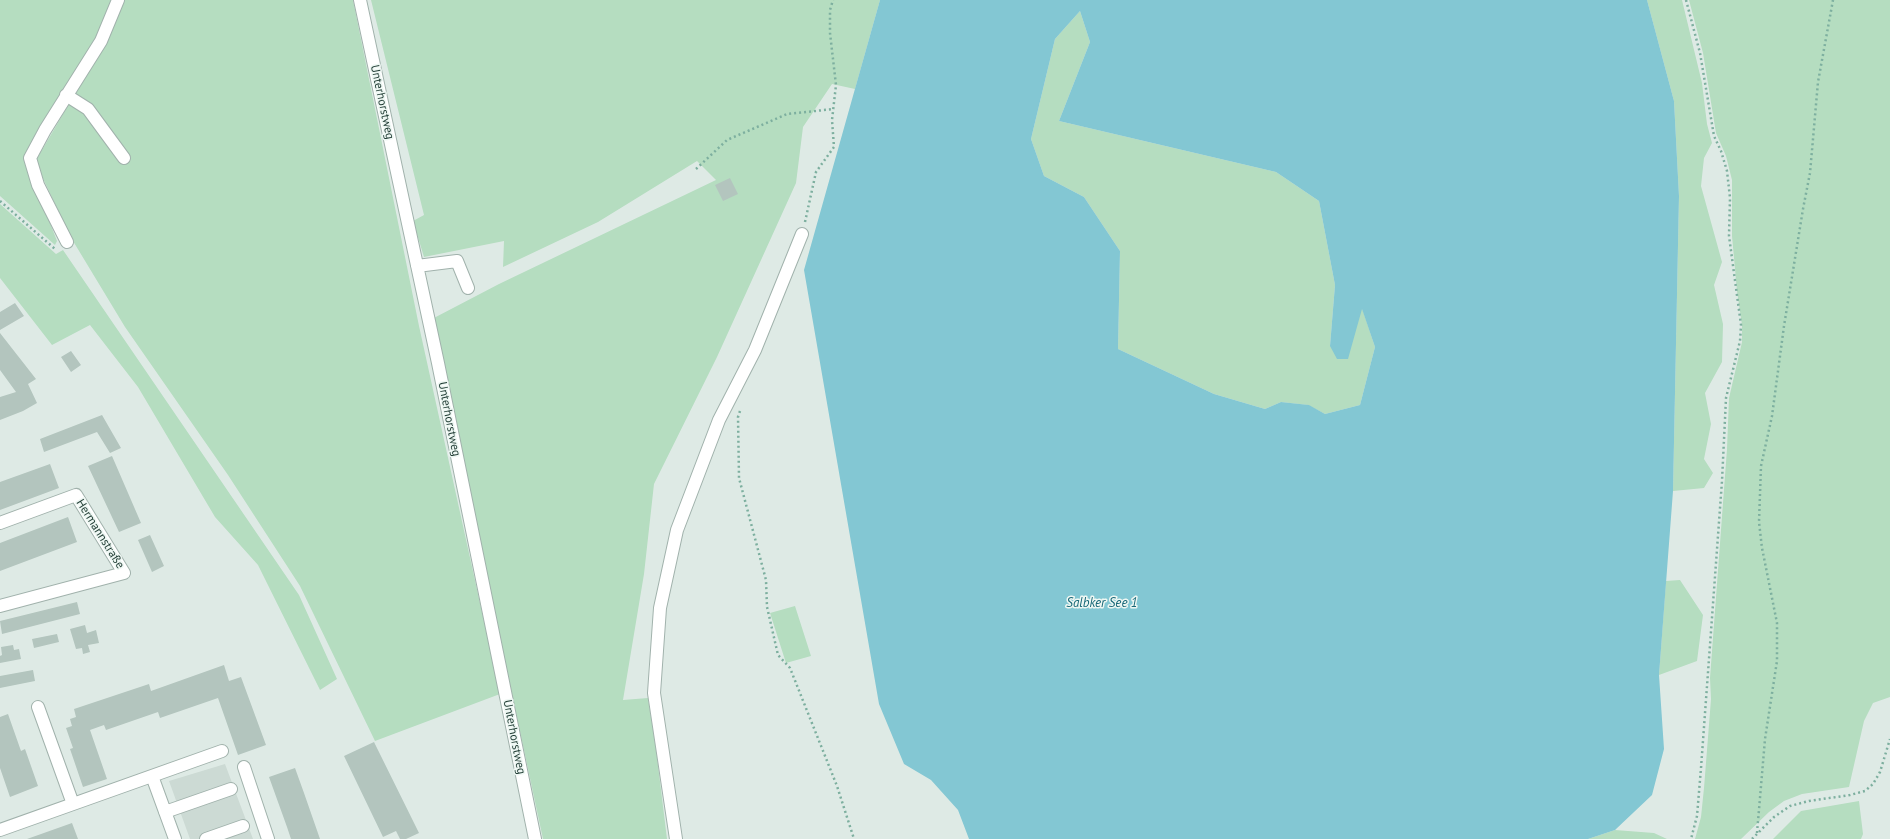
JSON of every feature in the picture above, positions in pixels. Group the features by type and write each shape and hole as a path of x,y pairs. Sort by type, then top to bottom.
{"street":[{"path":"67,242 38,186 30,158 66,95 101,42 118,0"},
{"name":"Unterhorstweg","path":"360,0 417,266 535,839"},
{"path":"66,95 88,109 124,158"},
{"path":"676,839 654,693 660,608 677,530 685,508 719,420 755,350 802,234"},
{"path":"417,266 457,261 468,288"},
{"name":"Hermannstraße","path":"0,523 76,495 124,573 0,606"},
{"path":"38,708 73,804"},
{"path":"0,830 222,751"},
{"path":"244,767 268,839"},
{"path":"152,776 175,839"},
{"path":"165,812 230,789"},
{"path":"206,839 243,826"}],"path":[{"path":"802,234 816,172 834,147 832,120 836,85 830,34 830,10 833,0"},
{"path":"1686,0 1700,53 1714,136 1722,151 1727,172 1730,198 1729,236 1741,325 1740,341 1726,406 1701,768 1697,816 1691,839"},
{"path":"1757,833 1764,739 1777,661 1777,623 1762,548 1759,522 1761,466 1772,416 1785,318 1810,173 1818,82 1833,0"},
{"path":"696,169 727,140 787,114 834,109"},
{"path":"0,201 56,251 67,242"},
{"path":"740,410 738,417 739,478 766,580 767,607 778,655 790,668 837,786 854,839"},
{"path":"1752,839 1774,817 1790,806 1865,791 1873,784 1880,772 1890,739"}],"shaded area":[{"path":"225,764 253,839 190,839 169,781"}],"green space":[{"path":"0,0 114,0 102,32 25,159 57,241 55,245 0,196"},
{"path":"123,0 353,0 419,326 500,694 375,741 300,586 228,475 125,327 73,241 35,162 104,44"},
{"path":"371,0 880,0 855,89 832,84 803,127 796,183 717,357 654,484 644,574 623,700 648,698 667,839 543,839 432,319 499,284 716,180 697,161 598,222 503,267 504,241 424,257 413,221 424,215"},
{"path":"1647,0 1682,0 1702,83 1707,124 1712,143 1704,158 1701,186 1722,262 1714,285 1723,324 1722,362 1705,393 1711,424 1704,459 1713,473 1704,488 1673,491 1679,196 1674,101"},
{"path":"1689,0 1890,0 1890,697 1873,703 1864,721 1849,787 1802,794 1784,801 1769,812 1741,839 1695,839 1701,817 1711,699 1710,678 1727,449 1729,398 1742,342 1742,325 1732,236 1732,180 1726,156 1716,133 1703,53"},
{"path":"1080,11 1090,42 1059,121 1276,172 1319,201 1335,285 1330,346 1362,308 1375,347 1360,405 1325,414 1308,405 1281,402 1265,409 1214,394 1118,349 1120,251 1084,197 1044,176 1031,139 1055,39"},
{"path":"0,204 56,254 63,250 299,595 337,679 320,690 258,565 215,517 138,387 90,325 52,345 0,278"},
{"path":"1680,580 1703,615 1697,661 1659,675 1666,581"},
{"path":"795,606 811,656 786,663 770,613"},
{"path":"1859,801 1863,834 1861,839 1773,839 1801,811"},
{"path":"1615,830 1654,833 1667,839 1588,839"}],"water":[{"name":"Salbker See 1","path":"880,0 1647,0 1674,101 1679,196 1673,491 1659,675 1664,749 1652,795 1615,830 1588,839 969,839 958,810 931,780 904,764 879,704 804,270","holes":["1080,11 1090,42 1059,121 1276,172 1319,201 1335,285 1330,346 1337,359 1348,359 1362,309 1375,347 1360,405 1325,414 1309,405 1281,402 1265,409 1214,394 1118,349 1120,251 1084,197 1044,176 1031,139 1055,39"]}],"building":[{"path":"730,178 738,194 723,201 715,185"},
{"path":"15,303 24,316 0,330 0,312"},
{"path":"0,333 36,379 28,384 37,403 23,411 0,420 0,397 16,392 0,370"},
{"path":"71,351 81,365 71,372 61,357"},
{"path":"102,415 121,448 110,453 97,432 44,452 40,439"},
{"path":"112,456 141,523 119,532 88,466"},
{"path":"50,464 59,488 0,510 0,482"},
{"path":"68,517 77,542 0,571 0,543"},
{"path":"150,535 164,566 152,572 138,540"},
{"path":"77,602 80,614 2,634 0,621"},
{"path":"85,625 87,633 96,630 99,643 88,645 90,652 83,654 82,648 76,649 70,629"},
{"path":"57,634 59,642 34,648 32,639"},
{"path":"13,645 14,650 19,649 21,659 0,663 0,656 2,655 1,647"},
{"path":"224,665 229,681 241,677 266,745 238,755 218,698 160,718 158,712 106,730 104,725 90,730 107,779 83,787 70,749 73,748 66,728 72,726 70,719 76,717 74,709 149,684 151,691"},
{"path":"33,670 35,681 0,688 0,676"},
{"path":"8,714 21,751 25,749 38,786 10,797 0,768 0,717"},
{"path":"374,742 419,833 406,839 400,839 396,831 383,837 344,756"},
{"path":"295,768 320,839 291,839 269,777"},
{"path":"72,823 78,839 27,839"}]}
